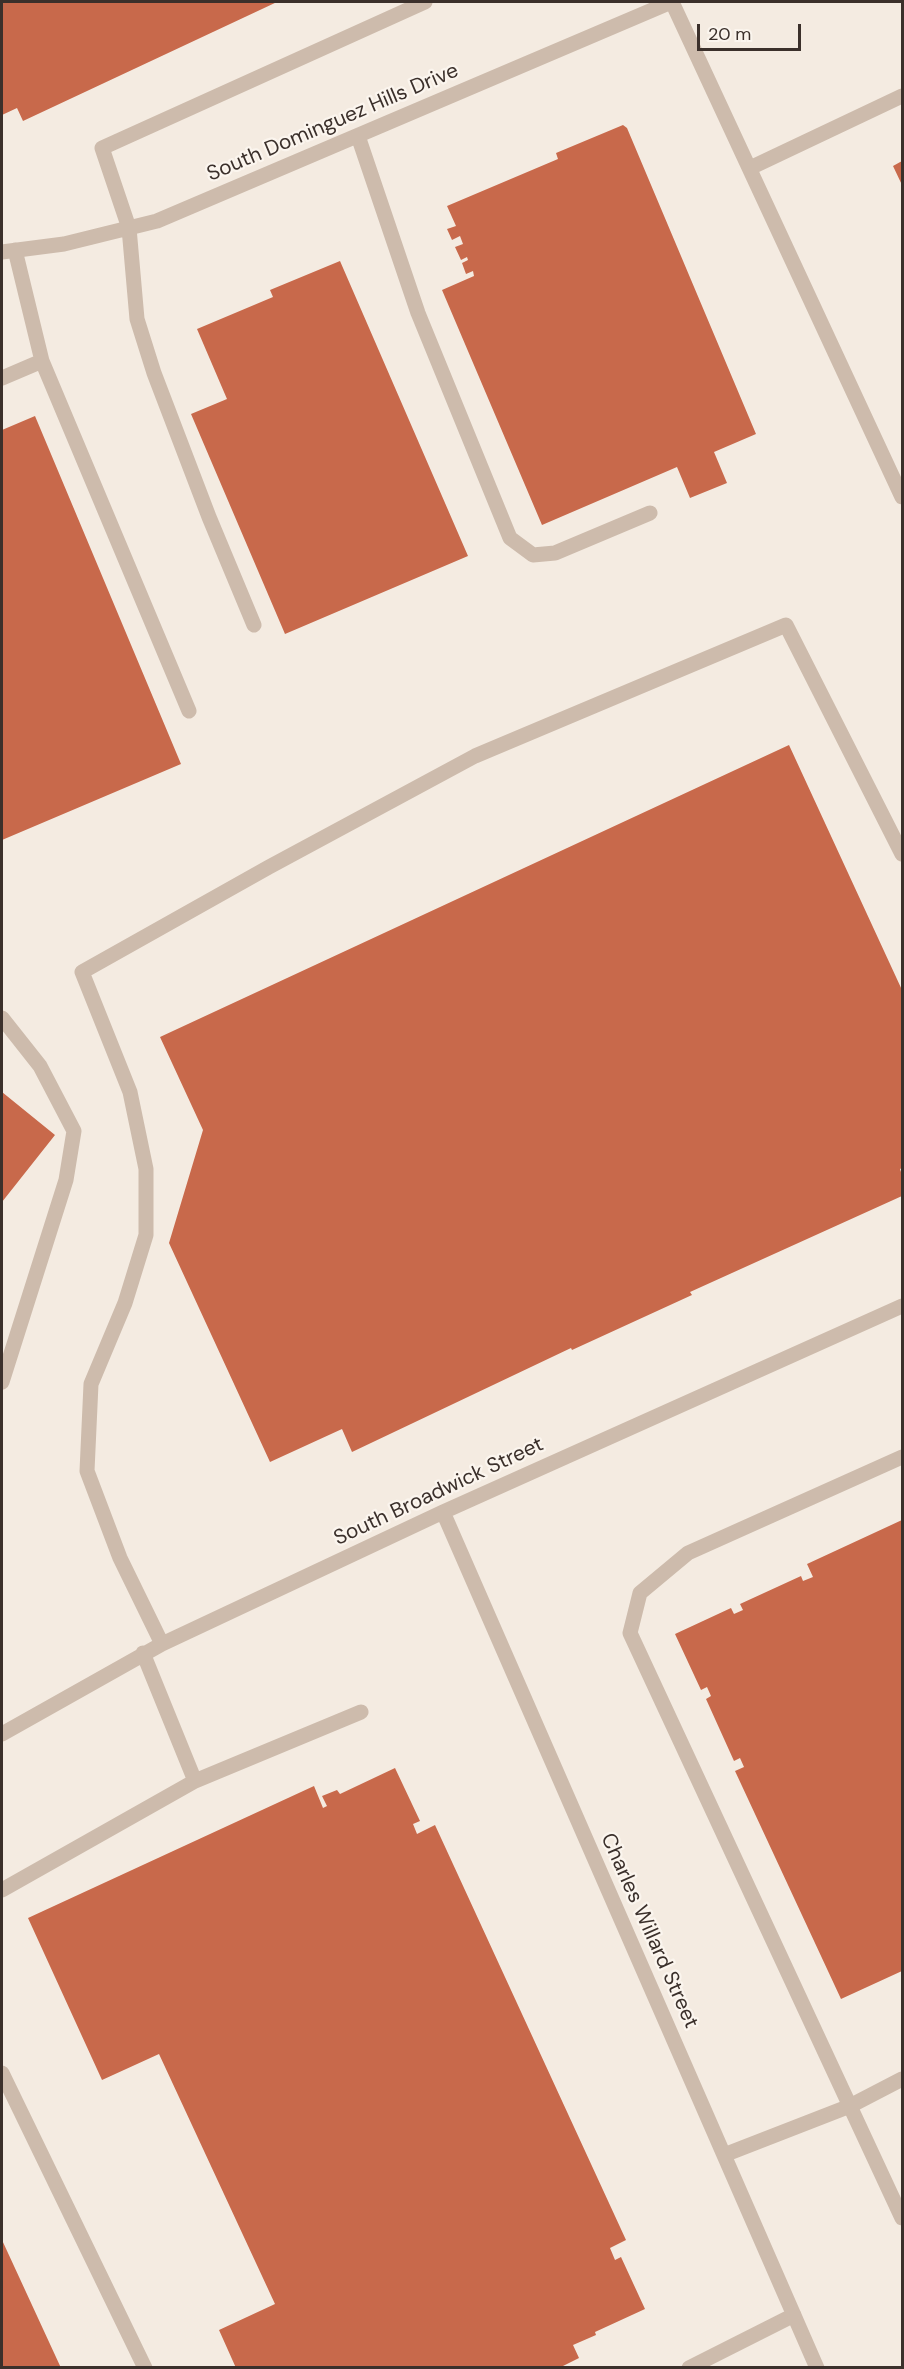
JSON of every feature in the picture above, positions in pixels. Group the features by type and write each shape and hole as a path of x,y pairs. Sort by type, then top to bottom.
{"street":[{"path":"254,626 154,373 137,319 129,228 102,148 425,2"},
{"path":"671,2 903,497"},
{"name":"South Dominguez Hills Drive","path":"8,251 64,244 158,221 671,2"},
{"path":"750,168 903,96"},
{"path":"357,136 418,313 510,538 534,555 555,553 650,513"},
{"path":"8,251 42,361 189,711"},
{"path":"2,378 42,361"},
{"path":"162,1644 120,1558 87,1472 91,1384 125,1303 146,1235 146,1169 130,1092 82,972 269,867 475,756 786,625 903,854"},
{"path":"2,1018 40,1066 74,1131 66,1180 2,1382"},
{"name":"South Broadwick Street","path":"2,1734 143,1653 443,1512 903,1306"},
{"path":"903,1457 688,1552 640,1593 630,1633 903,2218"},
{"name":"Charles Willard Street","path":"443,1512 817,2367"},
{"path":"143,1653 195,1781"},
{"path":"2,1890 195,1781 361,1712"},
{"path":"2,2073 145,2367"},
{"path":"724,2155 850,2106 903,2079"},
{"path":"689,2367 794,2315"}],"building":[{"path":"2,2 277,2 23,121 17,108 2,115"},
{"path":"623,125 627,128 756,434 714,452 727,483 690,498 677,467 542,525 442,290 474,276 473,271 466,274 462,263 468,260 467,257 461,260 455,247 463,244 460,236 452,240 447,229 456,226 447,206 558,159 556,153"},
{"path":"902,161 902,185 893,166"},
{"path":"340,261 468,556 285,634 191,414 227,399 197,329 273,297 270,290"},
{"path":"35,416 181,764 2,840 2,430"},
{"path":"789,745 902,990 902,1168 900,1169 902,1196 690,1292 692,1295 572,1350 571,1348 352,1452 342,1429 270,1462 169,1243 203,1130 160,1037"},
{"path":"2,1092 55,1135 2,1202"},
{"path":"902,1520 902,1971 841,1999 735,1771 744,1767 740,1758 734,1761 706,1699 711,1696 707,1687 701,1690 675,1634 731,1608 734,1614 743,1610 740,1604 801,1576 803,1581 813,1577 807,1564"},
{"path":"395,1768 420,1821 413,1824 417,1834 435,1825 626,2240 610,2248 615,2260 621,2257 645,2309 573,2345 579,2358 559,2368 236,2368 219,2330 275,2304 159,2054 102,2080 28,1918 314,1786 323,1808 327,1806 322,1796 337,1790 340,1794"},
{"path":"2,2240 61,2368 2,2368"}]}
